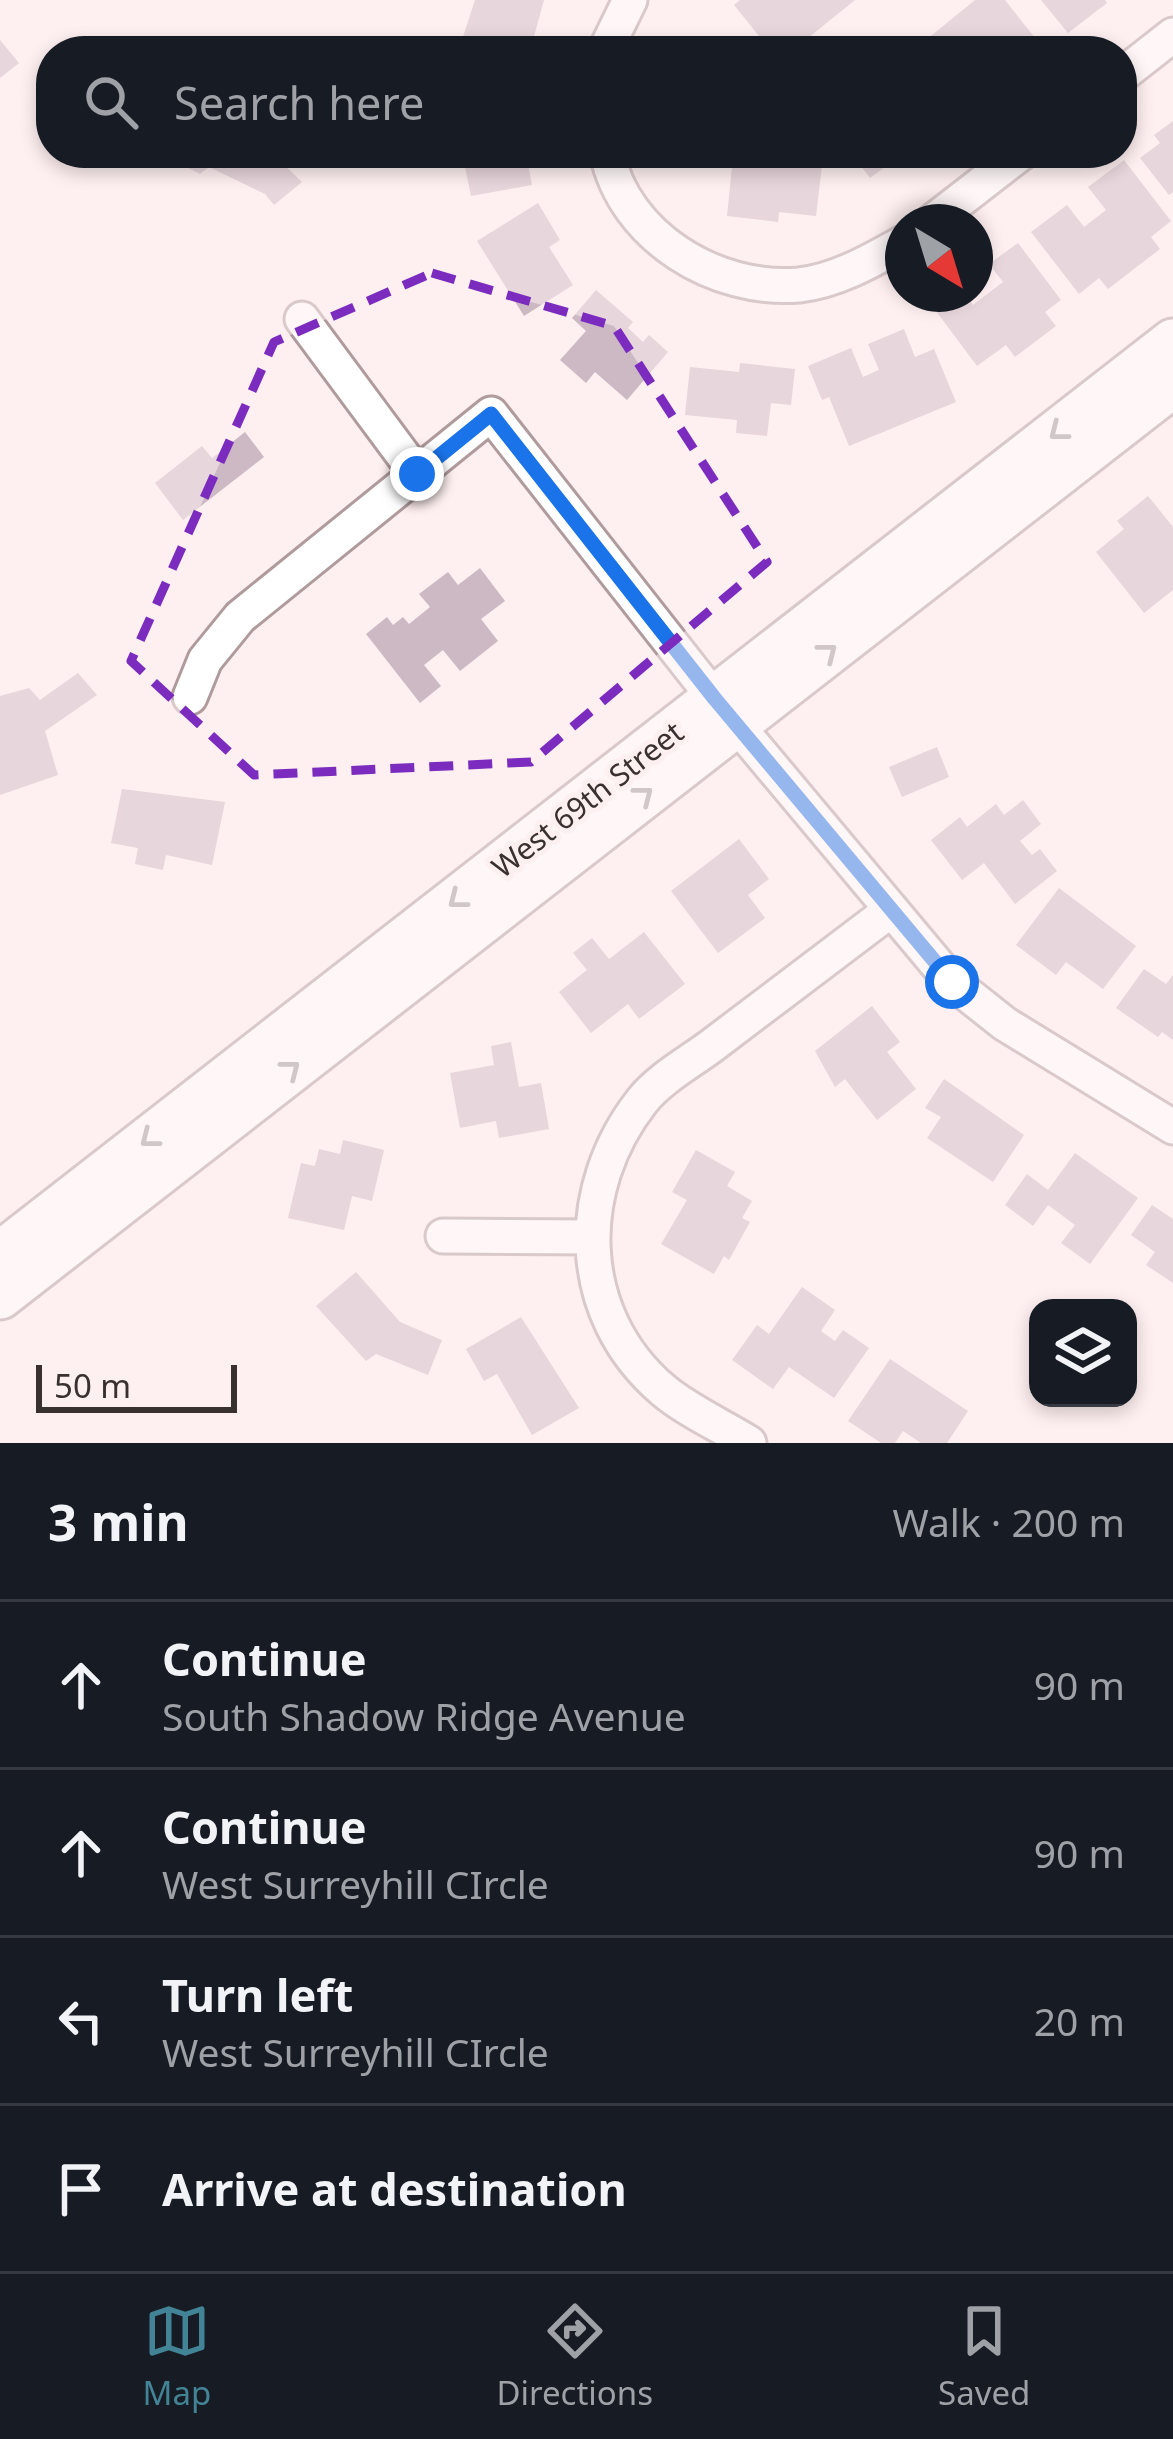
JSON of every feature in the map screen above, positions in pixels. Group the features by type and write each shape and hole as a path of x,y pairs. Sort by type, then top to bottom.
{"main road":[{"name":"West 69th Street","path":"0,1255 1168,372"},
{"name":"West 69th Street","path":"0,1296 725,711"}],"street":[{"path":"612,36 630,0"},
{"path":"1137,63 1173,35"},
{"path":"610,168 646,224 682,261 740,280 800,285 859,268 885,253"},
{"path":"955,204 1002,168"},
{"path":"302,319 417,474"},
{"path":"190,697 205,660 240,617 491,414 725,711 952,982 1005,1024 1173,1127"},
{"path":"749,1443 664,1390 632,1356 595,1285 591,1237 597,1186 616,1140 645,1097 891,910"},
{"path":"443,1236 591,1237"}],"highlighted area":[{"path":"432,273 614,326 767,562 531,762 254,775 131,661 274,342"}],"building":[{"path":"475,0 544,0 534,36 463,36"},
{"path":"740,0 855,0 811,36 759,36 734,5"},
{"path":"975,0 1005,0 1033,36 931,36"},
{"path":"1041,0 1105,0 1107,3 1068,33"},
{"path":"0,40 19,63 0,78"},
{"path":"1173,121 1173,192 1169,195 1140,158 1160,143 1154,135"},
{"path":"211,168 288,168 302,182 274,205 265,194"},
{"path":"465,168 529,168 532,185 471,196"},
{"path":"732,168 822,168 816,216 779,212 778,222 727,216"},
{"path":"862,168 884,168 870,178"},
{"path":"1113,168 1130,168 1171,221 1151,237 1160,249 1108,289 1099,278 1079,294 1031,232 1067,205 1084,227 1106,210 1088,187"},
{"path":"538,203 560,240 549,247 573,285 524,316 477,241"},
{"path":"1018,243 1061,300 1045,312 1056,326 1015,357 1006,345 977,366 937,312 993,312 993,290 1003,282 993,261"},
{"path":"596,290 633,322 628,328 643,342 649,335 668,352 627,400 595,372 586,383 560,360 586,331 572,318"},
{"path":"904,329 915,357 934,349 956,402 849,446 829,397 822,400 808,366 851,348 863,377 879,370 868,344"},
{"path":"740,363 795,369 791,405 771,403 767,436 736,433 737,420 685,415 690,367 739,372"},
{"path":"245,432 264,457 183,520 155,483 202,446 212,458"},
{"path":"1148,496 1173,527 1173,590 1144,613 1096,552 1124,529 1117,521"},
{"path":"480,568 505,601 481,619 498,641 460,671 443,650 424,665 441,686 420,703 366,634 387,617 393,625 403,617 409,624 430,607 419,594 448,572 458,585"},
{"path":"78,673 97,695 45,731 58,775 0,795 0,696 29,688 40,700"},
{"path":"937,747 949,777 902,797 889,767"},
{"path":"122,789 225,802 212,865 166,855 163,870 135,864 138,848 111,843"},
{"path":"1023,800 1041,824 1020,841 1032,855 1040,849 1057,871 1015,904 984,863 962,880 931,840 960,817 967,827 996,804 1004,815"},
{"path":"739,839 769,879 748,895 765,918 718,953 671,891"},
{"path":"1059,888 1136,946 1103,989 1066,962 1056,975 1016,945"},
{"path":"644,932 685,984 639,1019 628,1004 591,1033 559,992 587,970 573,953 592,938 609,959"},
{"path":"1144,969 1166,984 1173,975 1173,1040 1162,1032 1158,1037 1116,1008"},
{"path":"872,1006 900,1042 887,1052 916,1089 877,1120 845,1079 835,1087 815,1051"},
{"path":"511,1042 519,1087 541,1083 549,1129 499,1138 496,1121 460,1128 450,1073 494,1065 491,1046"},
{"path":"944,1079 1024,1135 993,1182 927,1138 941,1117 925,1108"},
{"path":"343,1140 384,1150 372,1201 352,1196 344,1230 288,1218 301,1163 315,1166 319,1149 340,1154"},
{"path":"696,1150 735,1172 727,1186 752,1201 742,1218 750,1222 729,1260 724,1256 714,1274 661,1244 687,1200 672,1192"},
{"path":"1075,1153 1138,1198 1090,1264 1061,1243 1075,1225 1048,1205 1033,1226 1005,1205 1027,1174 1048,1190"},
{"path":"1152,1205 1173,1219 1173,1283 1146,1265 1155,1252 1131,1235"},
{"path":"356,1272 400,1322 442,1340 428,1375 376,1354 366,1361 316,1306"},
{"path":"802,1287 835,1310 821,1331 835,1341 843,1330 869,1348 834,1398 789,1367 773,1389 732,1360 757,1325 769,1334"},
{"path":"521,1317 579,1408 532,1435 497,1374 484,1381 466,1349"},
{"path":"890,1359 968,1411 947,1443 921,1443 903,1431 895,1443 881,1443 848,1421"}],"route":[{"path":"417,474 491,414 715,699 952,982"}]}
